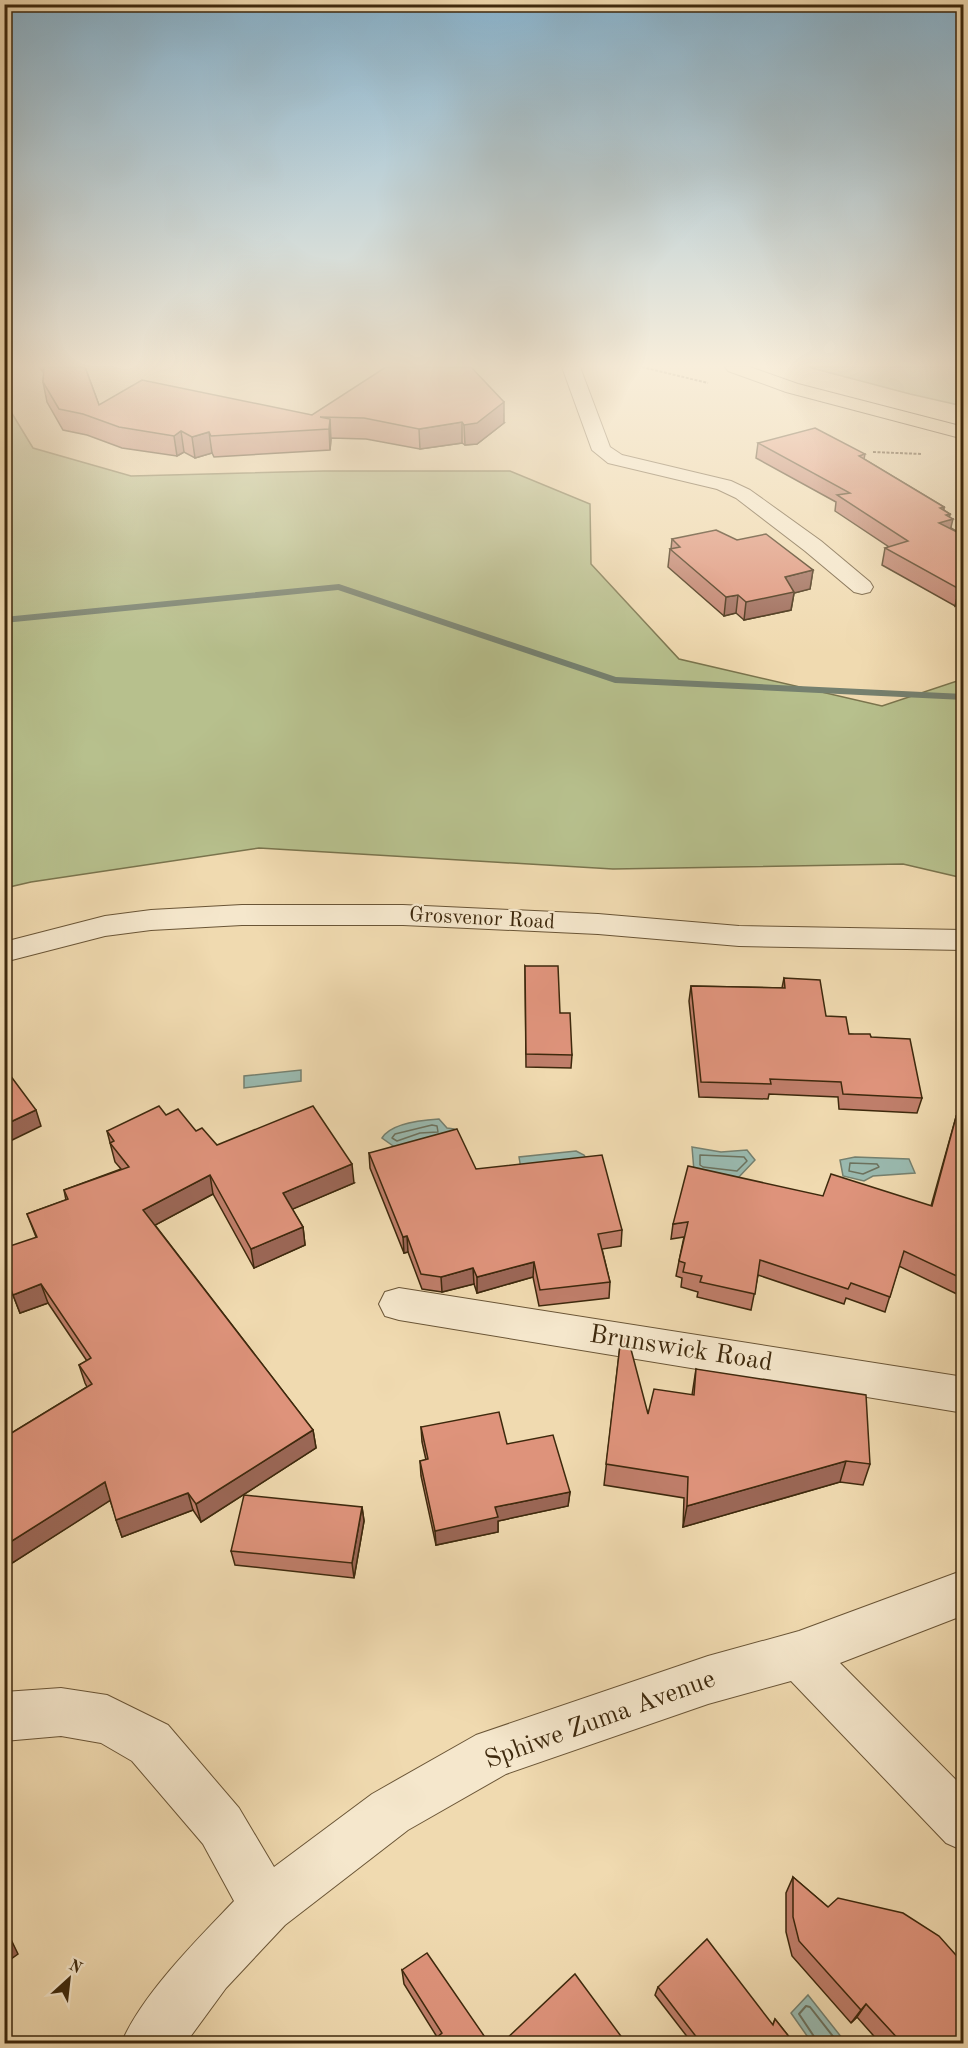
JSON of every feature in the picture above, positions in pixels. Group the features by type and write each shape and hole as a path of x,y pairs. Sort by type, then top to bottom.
{"street":[{"path":"630,463 724,485 743,494 813,546 862,587"},
{"name":"Grosvenor Road","path":"4,952 105,926 151,920 242,915 403,915 598,924 739,936 883,941 963,940"},
{"name":"Brunswick Road","path":"399,1304 963,1395"},
{"name":"Sphiwe Zuma Avenue","path":"149,2043 207,1969 266,1906 390,1812 494,1753 708,1680 799,1655 963,1592"},
{"path":"799,1655 963,1825"},
{"path":"4,1717 60,1712 108,1719 150,1743 221,1826 266,1906"}],"green space":[{"path":"5,463 84,463 131,476 323,471 510,471 590,504 591,564 679,659 882,706 963,679 963,878 903,864 613,869 259,848 31,882 5,888"}],"water":[{"path":"301,1070 301,1081 244,1088 244,1076"},
{"path":"439,1119 447,1128 454,1129 456,1133 396,1148 382,1138 392,1129 400,1126 416,1121"},
{"path":"692,1147 721,1152 747,1150 755,1160 738,1178 694,1171"},
{"path":"576,1151 584,1155 588,1161 522,1175 519,1157"},
{"path":"855,1157 909,1159 915,1173 873,1176 864,1181 843,1176 840,1160"},
{"path":"808,1995 846,2043 812,2043 791,2013"}],"building":[{"path":"794,463 870,463 944,507 940,508 950,514 946,515 953,519 939,523 963,535 963,587 959,589 885,548 908,541 837,495 850,493"},
{"path":"716,530 737,540 766,534 813,570 785,577 794,592 746,602 738,595 726,597 670,549 680,547 672,539"},
{"path":"525,966 558,966 560,1013 570,1013 572,1055 526,1054"},
{"path":"784,978 820,980 826,1016 846,1017 849,1034 910,1039 922,1098 843,1094 841,1082 770,1079 771,1084 701,1082 691,986 785,988"},
{"path":"4,1067 36,1110 4,1125"},
{"path":"159,1106 166,1115 178,1109 196,1131 202,1128 217,1145 313,1106 352,1164 283,1193 303,1227 251,1249 210,1175 143,1210 313,1430 196,1504 188,1493 116,1520 105,1482 4,1546 4,1427 10,1434 92,1384 79,1365 91,1358 41,1284 13,1295 4,1270 4,1248 37,1237 27,1214 68,1199 64,1190 129,1167 110,1143 114,1141 107,1131"},
{"path":"956,1117 963,1132 963,1279 904,1251 890,1297 851,1283 848,1289 760,1260 755,1294 700,1282 702,1276 683,1272 685,1263 679,1261 688,1222 673,1224 688,1166 823,1196 831,1174 932,1206"},
{"path":"457,1129 476,1169 602,1155 622,1230 598,1234 610,1282 540,1290 534,1262 477,1277 473,1268 441,1277 421,1274 407,1236 403,1237 369,1153"},
{"path":"621,1337 628,1338 648,1414 654,1389 694,1395 696,1369 866,1395 870,1464 846,1461 687,1506 688,1477 606,1464"},
{"path":"499,1412 507,1444 553,1435 570,1492 495,1507 498,1517 435,1531 420,1461 428,1459 421,1427"},
{"path":"244,1495 362,1507 352,1563 231,1551"},
{"path":"793,1877 828,1907 838,1898 903,1913 939,1936 963,1963 963,2043 911,2043 907,2039 902,2043 866,2004 861,2010 799,1941 793,1917"},
{"path":"707,1939 773,2025 775,2019 794,2043 701,2043 658,1987"},
{"path":"427,1953 489,2043 430,2043 442,2033 402,1970"},
{"path":"575,1974 626,2043 502,2043"}],"waterway":[{"path":"4,620 339,587 615,680 964,697"}]}
